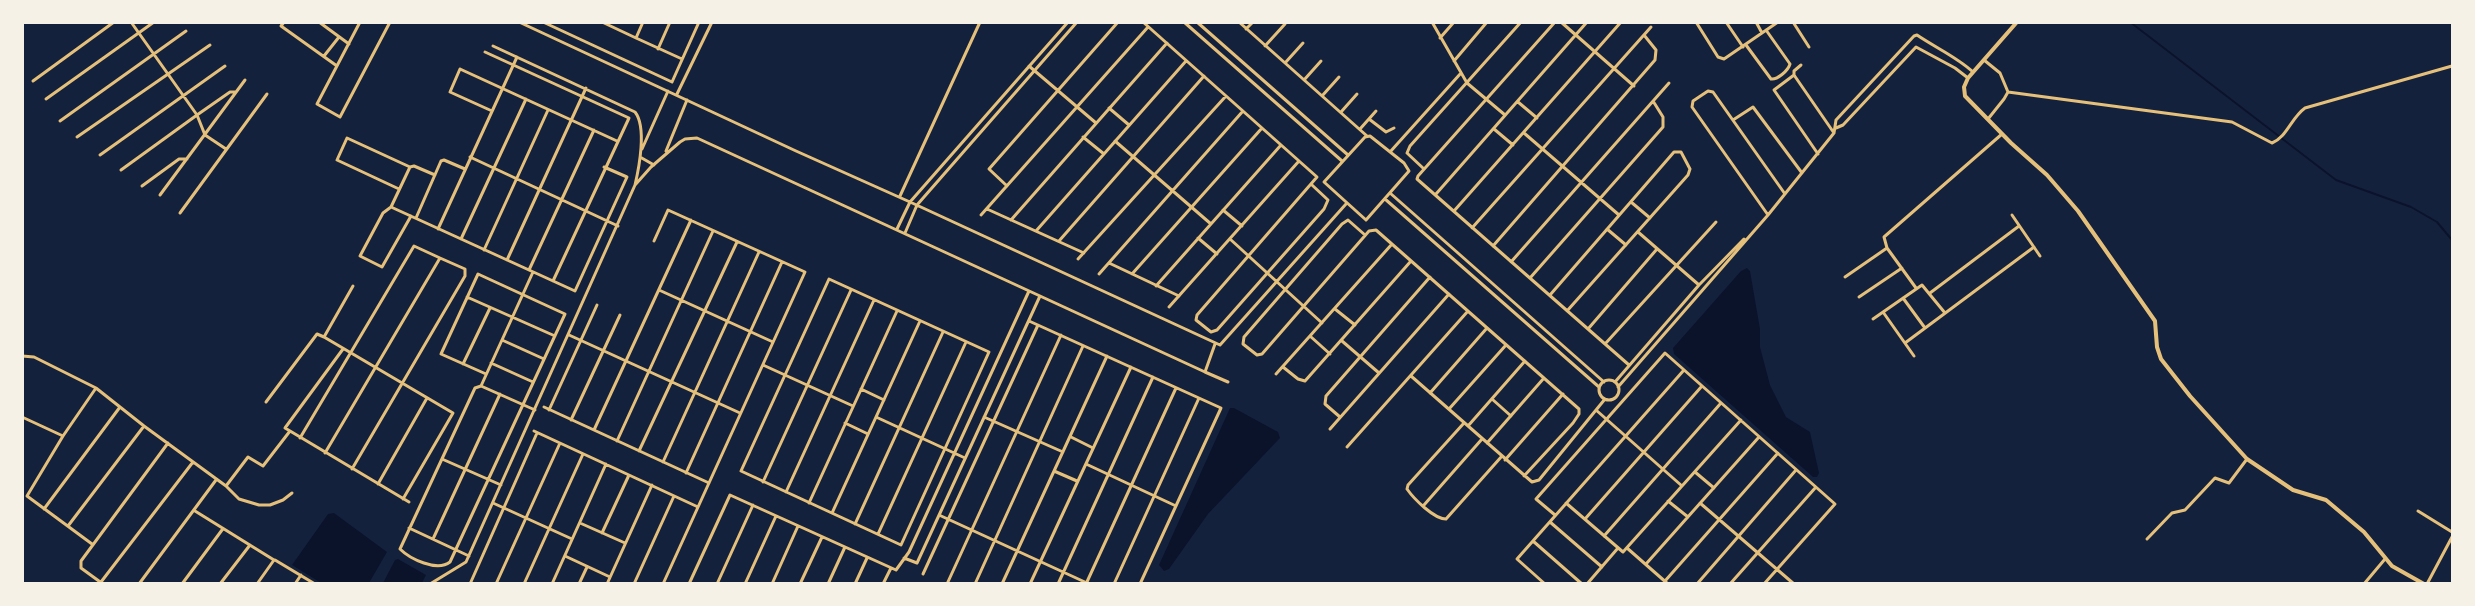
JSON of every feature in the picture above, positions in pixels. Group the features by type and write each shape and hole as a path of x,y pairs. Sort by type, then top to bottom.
{"street":[{"path":"33,81 114,22"},
{"path":"131,22 197,116 205,135 226,150"},
{"path":"46,99 154,22"},
{"path":"284,22 281,26 337,66"},
{"path":"319,22 349,44"},
{"path":"360,22 317,104 340,117 390,22"},
{"path":"519,22 796,151 900,196 1215,344 1223,343 1346,204"},
{"path":"543,22 672,82 699,22"},
{"path":"602,22 682,59"},
{"path":"612,27 615,22"},
{"path":"636,38 643,22"},
{"path":"658,49 670,22"},
{"path":"677,95 712,22"},
{"path":"900,196 980,22"},
{"path":"897,229 910,202 1068,22"},
{"path":"905,233 917,205 1077,22"},
{"path":"1008,186 989,169 1118,22"},
{"path":"1143,22 1317,177 1197,315 1196,321 1211,332 1216,332 1327,204 1326,198 1312,185"},
{"path":"1184,22 1342,161"},
{"path":"1197,22 1348,155"},
{"path":"1239,22 1367,136 1404,163 1409,171 1366,220 1323,183 1367,136"},
{"path":"1246,29 1253,22"},
{"path":"1432,22 1467,83 1505,115"},
{"path":"1440,38 1454,22"},
{"path":"1454,61 1487,22"},
{"path":"1424,169 1409,156 1407,150 1521,22"},
{"path":"1555,22 1417,179 1629,365"},
{"path":"1561,22 1634,86"},
{"path":"1435,195 1587,22"},
{"path":"1454,212 1622,22"},
{"path":"1696,22 1720,58 1725,59 1778,22"},
{"path":"1726,22 1771,79 1788,70 1790,64 1756,22"},
{"path":"1792,22 1809,47"},
{"path":"2017,22 1968,78 1964,87 1965,96 2047,175 2078,210 2155,321 2157,347 2161,359 2190,396 2247,459 2293,490 2320,496 2331,503 2368,537 2385,559 2400,571 2425,584 2452,537"},
{"path":"1265,46 1285,24"},
{"path":"981,215 1148,27"},
{"path":"1473,228 1651,27"},
{"path":"60,121 186,31"},
{"path":"1493,246 1656,59 1655,48 1644,35"},
{"path":"1411,376 1524,476 1532,482 1539,480 1605,399 1616,397 1618,387 1802,174 1834,133 1836,120 1914,36 1961,61 1973,72"},
{"path":"324,56 339,37"},
{"path":"1011,220 1167,43"},
{"path":"1285,63 1303,44"},
{"path":"77,137 210,45"},
{"path":"430,584 458,568 466,562 469,556 618,226 635,185 641,150 639,117 635,112 493,46"},
{"path":"1836,128 1843,125 1916,47 1956,68 1968,78"},
{"path":"485,52 629,118 604,167 553,281"},
{"path":"438,229 517,57"},
{"path":"1984,60 2000,73 2008,92"},
{"path":"1036,231 1186,61"},
{"path":"1304,80 1321,62"},
{"path":"100,155 225,66"},
{"path":"1029,66 1096,123"},
{"path":"1801,66 1794,71 1794,75 1774,90 1818,154"},
{"path":"2008,92 2232,122 2272,143 2280,140 2296,115 2305,108 2452,66"},
{"path":"492,111 450,92 460,69 617,141"},
{"path":"1390,152 1461,73"},
{"path":"1794,75 1834,133"},
{"path":"1059,241 1204,76"},
{"path":"1322,96 1339,77"},
{"path":"160,195 245,80"},
{"path":"1511,262 1669,83"},
{"path":"507,260 586,88"},
{"path":"641,150 668,91"},
{"path":"1768,215 1692,107 1693,102 1711,91 1785,194"},
{"path":"121,170 230,92 236,92"},
{"path":"1988,119 2008,92"},
{"path":"180,213 267,94"},
{"path":"1341,112 1357,94"},
{"path":"1078,259 1226,96"},
{"path":"461,239 526,99"},
{"path":"665,154 687,100"},
{"path":"1518,101 1537,118"},
{"path":"1530,278 1663,127 1663,117 1653,101"},
{"path":"1733,120 1753,107 1802,174"},
{"path":"1109,108 1129,125"},
{"path":"484,250 548,110"},
{"path":"1099,274 1243,111"},
{"path":"1360,129 1376,111"},
{"path":"1369,119 1386,132 1394,128"},
{"path":"1132,274 1262,128"},
{"path":"1493,129 1513,145"},
{"path":"529,270 594,130"},
{"path":"1524,133 1619,215"},
{"path":"1916,288 1887,248 1883,241 1884,236 2002,134"},
{"path":"1083,137 1104,154"},
{"path":"399,189 337,160 347,138 410,167 414,166 435,175"},
{"path":"635,185 665,154 685,139 697,138 1228,382"},
{"path":"1115,141 1211,224"},
{"path":"1156,286 1281,144"},
{"path":"1549,295 1674,152 1681,152 1689,166 1689,173 1567,311"},
{"path":"470,157 618,226"},
{"path":"640,157 654,165"},
{"path":"142,186 179,159 187,159"},
{"path":"416,218 441,161 444,160 465,169"},
{"path":"1169,307 1299,161"},
{"path":"410,167 391,207 383,213 360,256 382,267 411,216"},
{"path":"391,207 575,291 627,177 604,167"},
{"path":"1390,193 1604,382 1615,382"},
{"path":"1385,199 1599,387 1600,395 1605,399"},
{"path":"1631,202 1650,218"},
{"path":"987,209 1084,253"},
{"path":"654,241 668,210 805,272 663,584"},
{"path":"1224,210 1242,226"},
{"path":"2012,216 2040,256"},
{"path":"594,430 691,220"},
{"path":"1365,235 1351,222 1346,221 1244,337 1243,342 1257,355 1262,354 1365,235 1374,230 1579,409 1579,414 1524,476"},
{"path":"1605,344 1716,222"},
{"path":"1930,293 2019,226"},
{"path":"1607,229 1626,245"},
{"path":"1615,382 1729,252 1754,230"},
{"path":"617,441 713,231"},
{"path":"1638,232 1699,285"},
{"path":"1198,238 1217,254"},
{"path":"1230,239 1322,323"},
{"path":"639,451 737,242"},
{"path":"1276,374 1392,244"},
{"path":"300,438 414,246 465,269 466,273 352,469"},
{"path":"1905,343 2034,247"},
{"path":"1845,277 1887,248"},
{"path":"1588,329 1657,249"},
{"path":"663,462 759,252"},
{"path":"325,453 440,258"},
{"path":"1283,367 1304,381 1411,261"},
{"path":"686,473 782,262"},
{"path":"1109,264 1179,296"},
{"path":"1859,297 1902,268"},
{"path":"481,386 533,272"},
{"path":"486,374 441,354 478,274 565,314 533,382 523,405 489,480 450,562 446,566 436,567 400,551 475,388 481,386 500,394 523,405 535,411"},
{"path":"1340,417 1325,404 1325,398 1430,277"},
{"path":"1481,283 1486,277"},
{"path":"829,279 851,289 989,352 901,545 741,471 829,279"},
{"path":"324,338 353,286"},
{"path":"1873,319 1916,288 1923,286 1946,313"},
{"path":"764,482 851,289"},
{"path":"659,290 773,342"},
{"path":"689,584 730,495 896,570 904,558 1029,291"},
{"path":"1330,429 1449,294"},
{"path":"904,558 917,563 1040,296"},
{"path":"467,297 555,336"},
{"path":"1903,298 1925,328"},
{"path":"786,492 874,300"},
{"path":"549,410 597,305"},
{"path":"463,364 490,308"},
{"path":"1335,308 1355,325"},
{"path":"809,503 897,310"},
{"path":"1347,447 1468,311"},
{"path":"1883,312 1914,356"},
{"path":"571,420 620,315"},
{"path":"832,513 920,321"},
{"path":"1029,321 1221,408 1140,584"},
{"path":"923,574 1038,325"},
{"path":"1430,393 1487,328"},
{"path":"855,524 943,331"},
{"path":"266,402 317,334 453,413 403,499"},
{"path":"569,334 740,413"},
{"path":"947,584 1061,335"},
{"path":"1310,336 1330,354"},
{"path":"502,339 544,359"},
{"path":"1342,340 1379,373"},
{"path":"878,534 966,342"},
{"path":"1205,372 1215,344"},
{"path":"1449,410 1506,345"},
{"path":"975,584 1083,346"},
{"path":"343,349 285,428 409,502"},
{"path":"1555,515 1536,499 1665,353 1834,504 1764,584"},
{"path":"22,356 34,357 96,388 226,486 239,499 259,505 270,505 283,500 292,493"},
{"path":"1002,584 1107,356"},
{"path":"1468,426 1525,361"},
{"path":"491,362 533,382"},
{"path":"763,365 853,406"},
{"path":"1030,584 1131,367"},
{"path":"1545,584 1517,559 1684,370"},
{"path":"1058,584 1153,377"},
{"path":"1487,443 1544,378"},
{"path":"1599,387 1604,382"},
{"path":"1615,382 1618,387"},
{"path":"1585,519 1702,386"},
{"path":"92,544 27,496 63,436 96,388"},
{"path":"939,515 1087,583 1176,388"},
{"path":"861,389 884,399"},
{"path":"433,539 500,394"},
{"path":"1505,459 1563,394"},
{"path":"378,484 427,398"},
{"path":"1114,584 1198,398"},
{"path":"1492,399 1511,416"},
{"path":"1604,536 1721,403"},
{"path":"44,509 120,407"},
{"path":"544,407 708,483"},
{"path":"1596,410 1682,486"},
{"path":"22,417 63,436"},
{"path":"876,417 965,458"},
{"path":"984,417 1063,453"},
{"path":"1566,503 1623,552 1741,420"},
{"path":"845,423 868,434"},
{"path":"1464,423 1408,485 1408,491 1424,506 1438,518 1446,519 1502,456"},
{"path":"68,526 144,426"},
{"path":"226,486 248,458 263,466 290,431"},
{"path":"470,584 536,432 698,507"},
{"path":"1070,436 1093,448"},
{"path":"1646,564 1759,437"},
{"path":"1424,506 1482,439"},
{"path":"496,584 560,443"},
{"path":"168,444 81,561 80,567 102,583 193,462"},
{"path":"1627,548 1666,582 1778,453"},
{"path":"524,584 583,454"},
{"path":"442,458 501,485"},
{"path":"2147,539 2172,513 2185,510 2215,478 2229,483 2247,459"},
{"path":"552,584 606,464"},
{"path":"1086,464 1176,506"},
{"path":"1697,584 1796,470"},
{"path":"1054,471 1078,482"},
{"path":"1695,472 1713,488"},
{"path":"602,533 629,475"},
{"path":"139,584 216,480"},
{"path":"607,584 652,485"},
{"path":"1730,584 1816,487"},
{"path":"634,584 674,496"},
{"path":"1668,501 1688,517"},
{"path":"493,503 572,539"},
{"path":"1700,503 1794,584"},
{"path":"717,584 753,505"},
{"path":"195,511 315,584"},
{"path":"2418,511 2452,532"},
{"path":"745,584 776,516"},
{"path":"1550,522 1602,567"},
{"path":"579,523 625,543"},
{"path":"772,584 798,526"},
{"path":"409,528 469,556"},
{"path":"182,584 223,529"},
{"path":"800,584 822,537"},
{"path":"1533,541 1582,584"},
{"path":"220,584 250,545"},
{"path":"828,584 845,547"},
{"path":"1587,584 1618,548"},
{"path":"564,556 610,577"},
{"path":"855,584 867,557"},
{"path":"2364,584 2385,559"},
{"path":"257,584 274,560"},
{"path":"579,584 587,567"},
{"path":"884,584 891,568"},
{"path":"295,584 301,575"}],"water":[{"path":"1747,268 1750,271 1760,329 1760,347 1770,385 1786,417 1810,432 1819,473 1817,477 1813,477 1674,354 1673,348 1741,271"},
{"path":"1230,408 1278,432 1280,438 1208,514 1169,569 1164,571 1159,565"},
{"path":"334,513 387,552 369,583 321,583 292,565 328,514"},
{"path":"398,559 426,575 422,583 383,583 395,560"}],"waterway":[{"path":"2130,22 2336,180 2411,207 2437,222 2452,240"}]}
